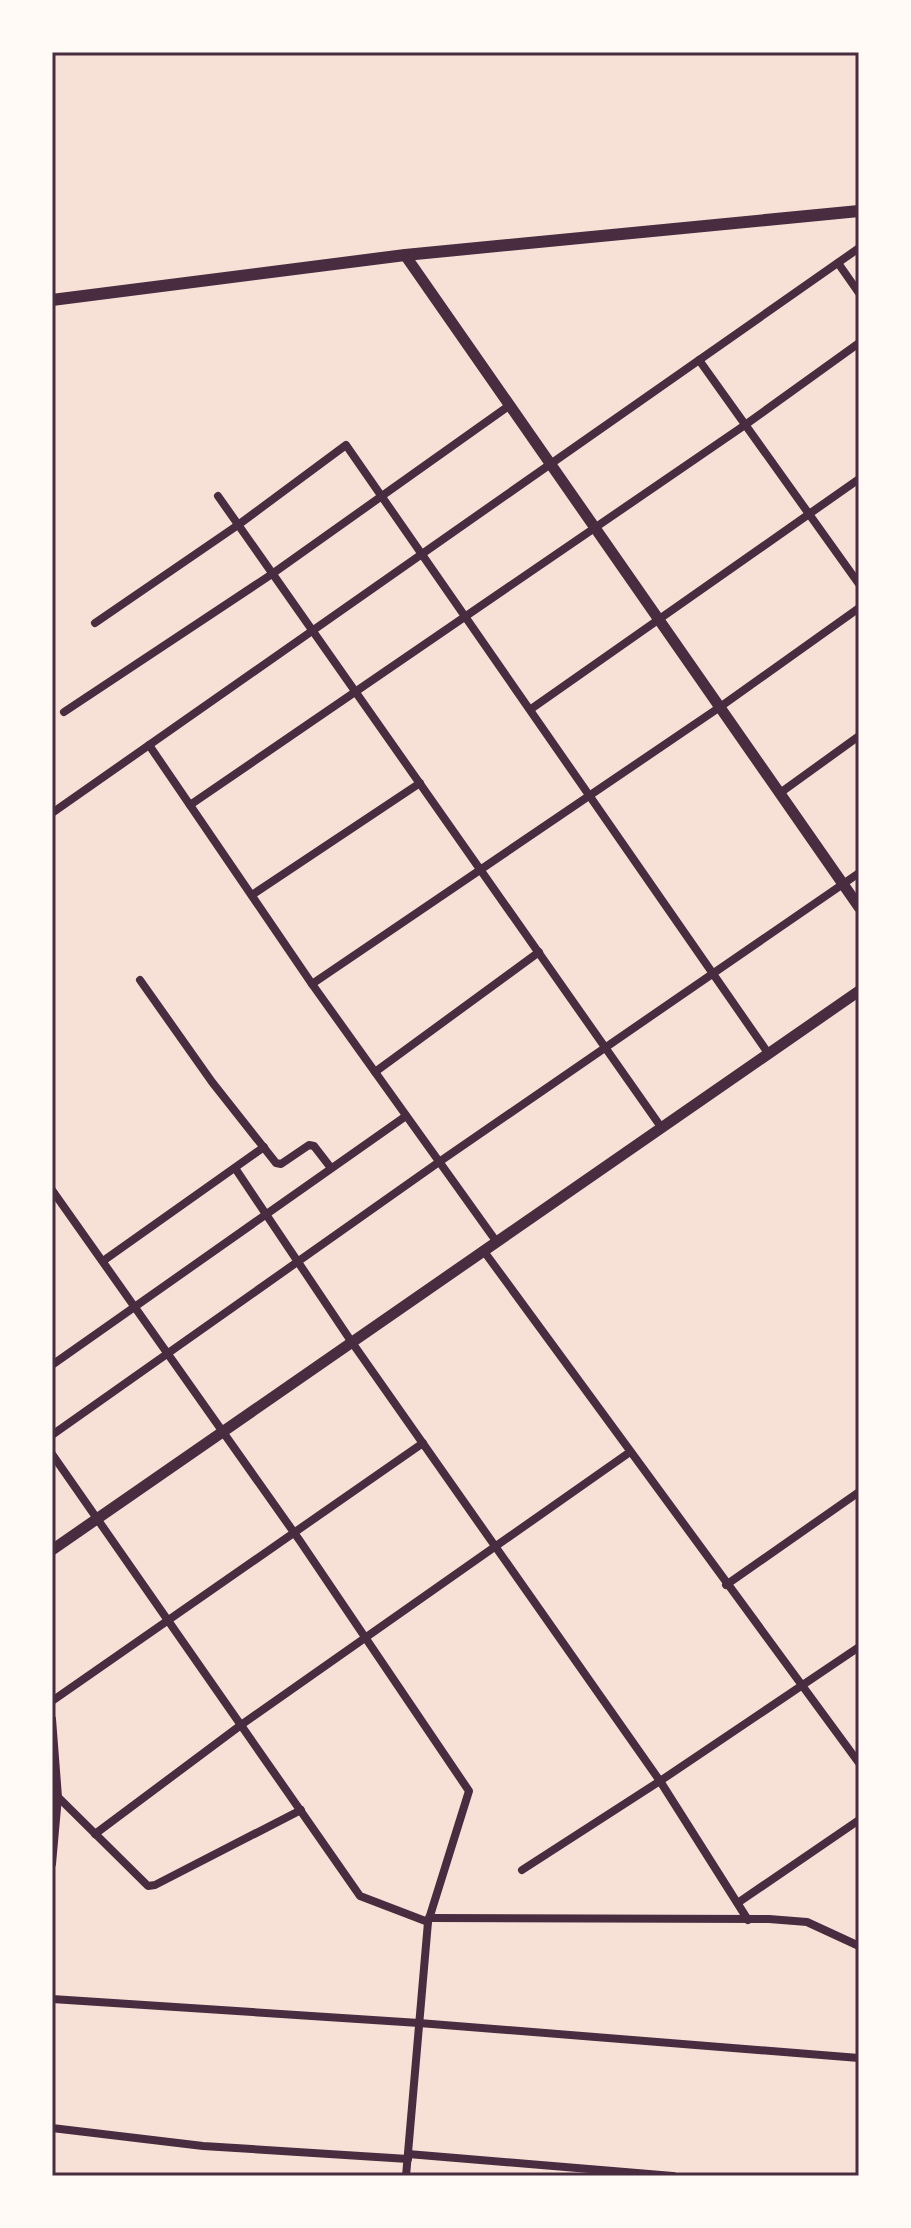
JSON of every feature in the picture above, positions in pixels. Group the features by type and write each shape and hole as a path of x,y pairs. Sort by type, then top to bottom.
{"main road":[{"path":"52,300 405,255 859,211"}],"street":[{"path":"52,813 859,248"},
{"path":"405,255 859,907"},
{"path":"838,263 859,293"},
{"path":"190,805 745,425 859,343"},
{"path":"699,360 859,584"},
{"path":"64,712 272,574 510,405"},
{"path":"95,623 238,525 346,445 768,1053"},
{"path":"531,709 859,479"},
{"path":"218,496 661,1127"},
{"path":"312,984 720,707 859,608"},
{"path":"780,793 859,736"},
{"path":"149,745 312,984 496,1241"},
{"path":"252,895 420,783"},
{"path":"52,1435 439,1162 859,873"},
{"path":"375,1072 539,952"},
{"path":"140,980 212,1082 276,1163 281,1164 309,1145 314,1146 331,1168"},
{"path":"52,1550 859,991"},
{"path":"52,1365 406,1116"},
{"path":"103,1261 264,1147"},
{"path":"235,1168 351,1341 660,1781 748,1920"},
{"path":"52,1190 295,1533 469,1791 428,1920 406,2176"},
{"path":"483,1250 859,1763"},
{"path":"52,1701 423,1443"},
{"path":"95,1834 241,1725 630,1452"},
{"path":"52,1454 360,1896 428,1920 807,1922 859,1946"},
{"path":"726,1585 859,1492"},
{"path":"522,1870 859,1647"},
{"path":"52,1719 58,1797 52,1864"},
{"path":"58,1797 148,1886 301,1810"},
{"path":"739,1902 859,1820"},
{"path":"52,1999 419,2023 859,2058"},
{"path":"52,2128 203,2146 673,2176"}]}
